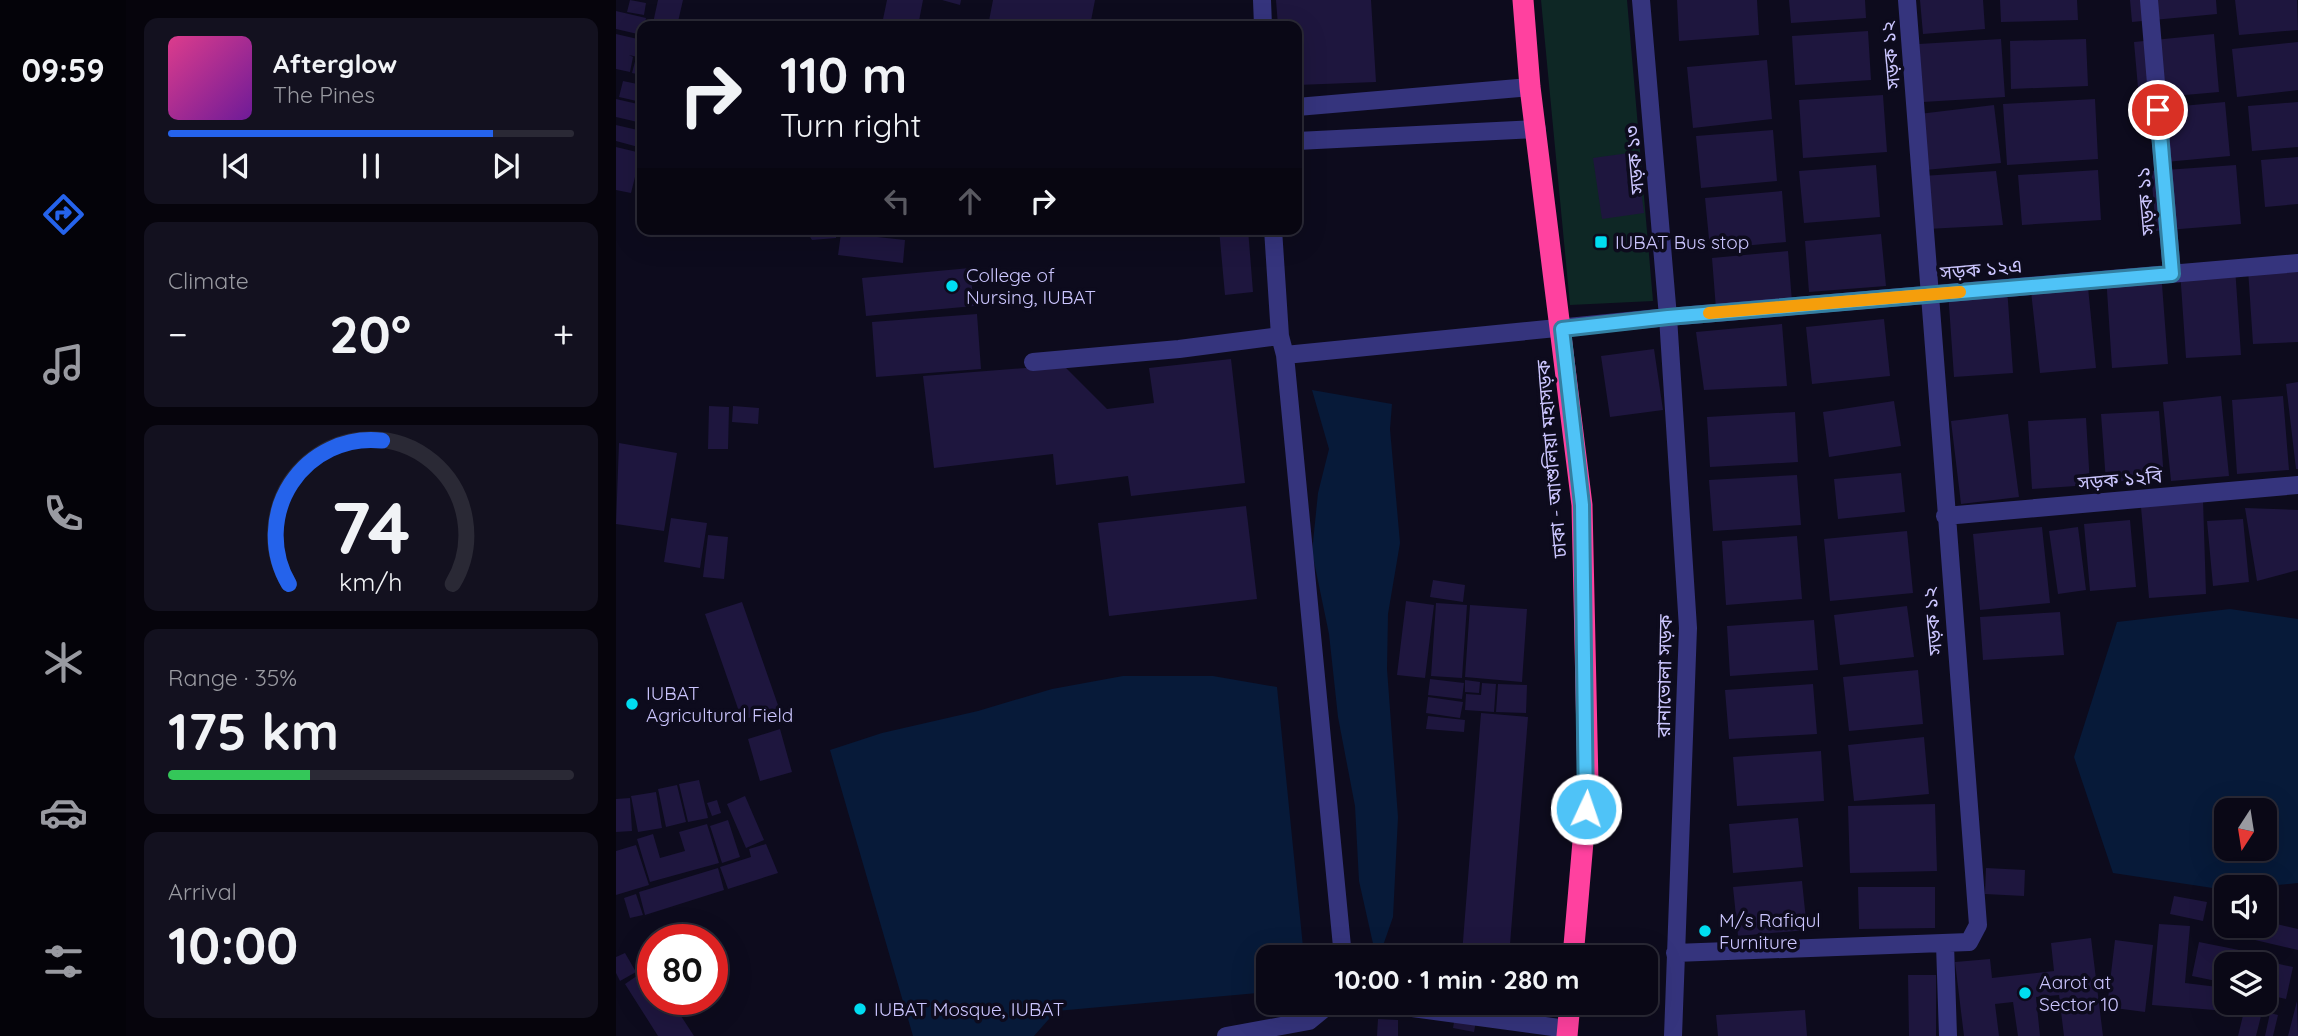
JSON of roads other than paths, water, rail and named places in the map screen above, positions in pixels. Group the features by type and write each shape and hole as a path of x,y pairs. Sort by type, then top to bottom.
{"highway":[{"name":"ঢাকা - আশুলিয়া মহাসড়ক","path":"1523,0 1530,87 1582,505 1588,770 1574,945"},
{"path":"1567,1033 1569,1015"}],"street":[{"path":"1262,0 1263,21"},
{"name":"সড়ক ১৩","path":"1641,0 1668,317"},
{"name":"সড়ক ১২","path":"1675,953 1969,942 1978,925 1945,516 1932,295 1907,0"},
{"name":"সড়ক ১১","path":"2149,0 2172,274"},
{"path":"1302,107 1530,87"},
{"path":"1302,141 1537,129"},
{"path":"1273,235 1280,335 1285,355 1342,945"},
{"name":"সড়ক ১২এ","path":"1285,355 1668,317 2298,263"},
{"name":"রানাভোলা সড়ক","path":"1668,317 1688,628 1673,1036"},
{"path":"1033,362 1179,349 1280,335"},
{"name":"সড়ক ১২বি","path":"1945,516 2298,485"},
{"path":"1945,944 1948,1036"},
{"path":"1226,1036 1309,1021 1316,1015"},
{"path":"1452,1015 1567,1033"}],"water":[{"path":"1312,390 1392,404 1390,429 1400,543 1388,614 1387,669 1398,817 1393,917 1383,945 1373,945 1359,881 1355,806 1338,717 1329,634 1312,552 1318,493 1329,449"},
{"path":"2230,609 2298,619 2298,883 2277,885 2277,875 2214,875 2214,888 2113,873 2074,757 2117,622"},
{"path":"1123,676 1213,676 1277,687 1303,945 1256,945 1256,993 1056,1011 1034,1036 913,1036 830,750 882,733 978,711 1052,689"}],"place":[{"name":"IUBAT Bus stop","path":"1601,242"},
{"name":"College of Nursing, IUBAT","path":"952,286"},
{"name":"IUBAT Agricultural Field","path":"632,704"},
{"name":"M/s Rafiqul Furniture","path":"1705,931"},
{"name":"Aarot at Sector 10","path":"2025,993"},
{"name":"IUBAT Mosque, IUBAT","path":"860,1009"}]}
